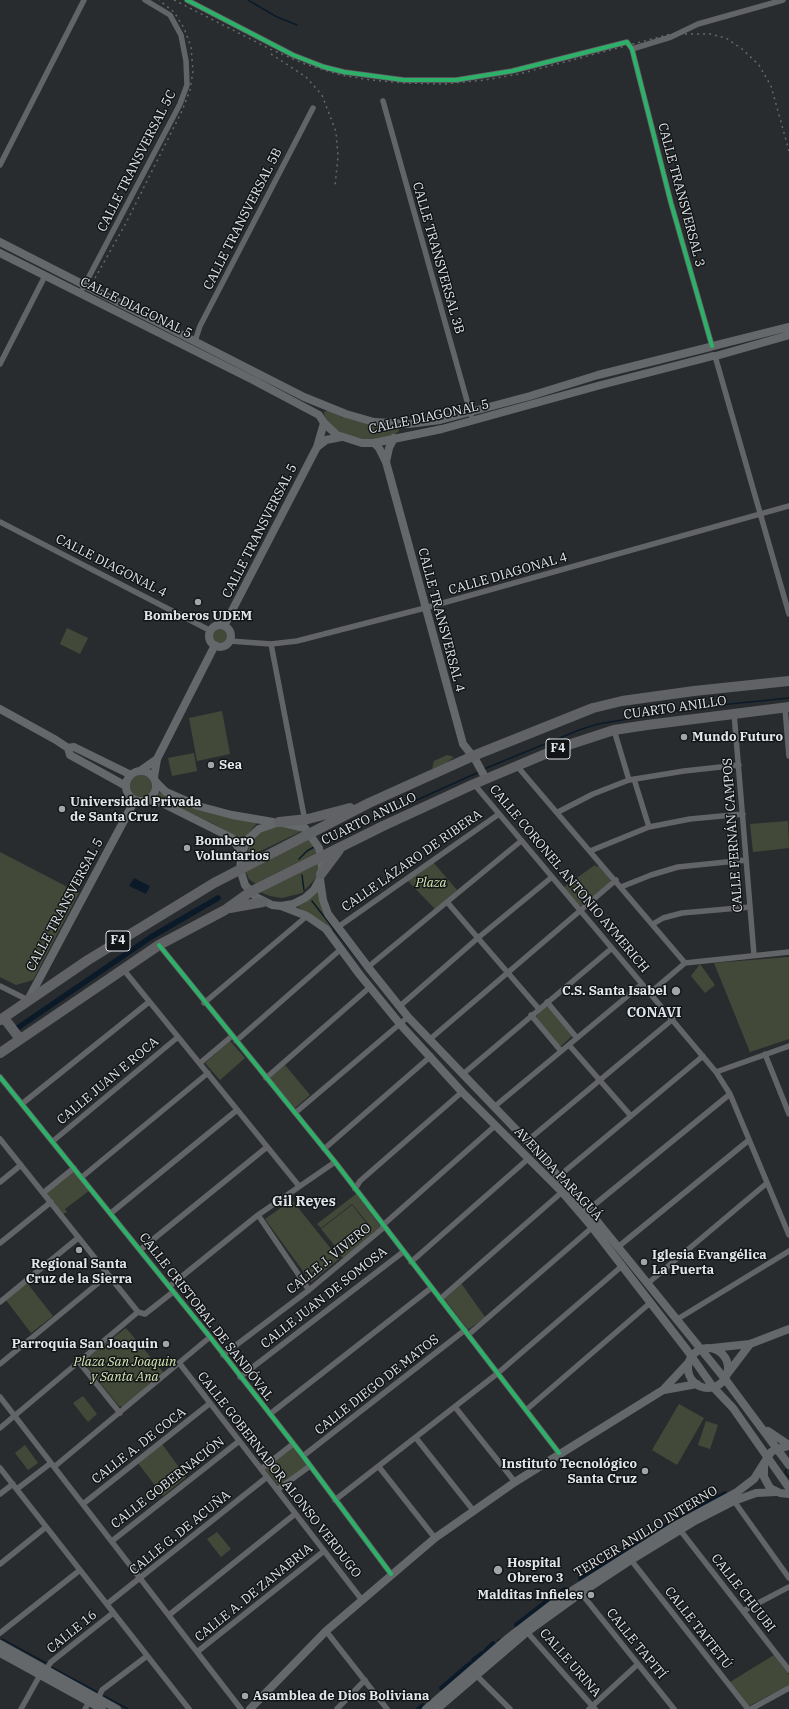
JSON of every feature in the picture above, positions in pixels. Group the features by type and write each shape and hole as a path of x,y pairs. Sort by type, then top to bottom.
{"highway":[{"name":"CUARTO ANILLO","path":"0,1053 10,1027 28,1000 88,960 240,864 306,827 369,803 480,768 593,708 622,701 694,691 789,681"},
{"name":"CUARTO ANILLO","path":"480,768 517,766 586,738 614,730 787,707"},
{"name":"CUARTO ANILLO","path":"10,1027 123,969 159,946 225,910 250,892 343,845 474,784 480,768"},
{"path":"278,822 306,827 369,803"},
{"path":"321,876 328,863 343,845"},
{"path":"225,910 263,902"}],"main road":[{"name":"CALLE DIAGONAL 5","path":"0,242 85,286 130,313 319,415 324,424 341,437 357,442 374,443 420,433 598,375 789,327"},
{"name":"CALLE DIAGONAL 5","path":"0,254 80,294 130,313 195,341 327,407 358,419 400,424 472,417 533,404 789,335"},
{"path":"712,346 708,353 714,356"},
{"path":"253,380 258,372"},
{"path":"530,396 533,404"},
{"path":"319,415 321,409 327,407"},
{"path":"420,423 418,430 420,433"},
{"name":"CALLE TRANSVERSAL 5","path":"224,626 317,447 324,424"},
{"path":"386,462 389,448 402,428 400,424"},
{"path":"317,447 326,440 341,437"},
{"name":"CALLE TRANSVERSAL 4","path":"374,443 379,448 386,462 463,744 480,768"},
{"path":"218,625 224,626 229,630 230,641 222,646 215,645 211,640 211,631 218,625"},
{"path":"148,800 155,793 157,759 215,645"},
{"path":"0,709 56,740 68,748 70,755 126,786"},
{"path":"68,748 74,747 131,775"},
{"path":"87,764 91,756"},
{"path":"157,759 140,771 131,775 126,786 128,794 135,800 148,800 162,803 232,838 238,847 245,885 250,892 263,902"},
{"path":"140,771 148,772 166,792 198,806 232,815 278,822"},
{"name":"CALLE TRANSVERSAL 5","path":"28,1000 135,800"},
{"path":"240,864 244,845 253,833 265,826 278,822"},
{"path":"306,827 317,844 322,856"},
{"name":"AVENIDA PARAGUÁ","path":"322,856 321,876 323,900 328,914 408,1017 527,1141 588,1210 595,1225 622,1266 691,1360 713,1387 733,1408 763,1460 789,1488"},
{"path":"281,906 294,904 305,898 314,890 321,876"},
{"name":"AVENIDA PARAGUÁ","path":"263,902 281,906 307,916 326,929 400,1024 431,1056 462,1092 618,1247 676,1320 705,1349 789,1465"},
{"path":"250,1709 326,1631 391,1574 435,1538 473,1510 559,1454 663,1390 691,1360 705,1349 750,1344 789,1329"},
{"path":"691,1360 689,1370 691,1378 697,1384 705,1388 713,1387 726,1377 750,1344"},
{"path":"705,1349 719,1351 726,1359 726,1377"},
{"path":"663,1390 697,1384"},
{"path":"761,1426 789,1446"},
{"path":"777,1448 789,1446"},
{"name":"TERCER ANILLO INTERNO","path":"426,1709 436,1706 507,1639 558,1601 627,1555 750,1483 763,1460 777,1448"},
{"path":"763,1460 763,1470 766,1483 782,1493 789,1500"},
{"name":"TERCER ANILLO INTERNO","path":"476,1675 527,1632 581,1593 680,1530 734,1501 756,1493 782,1493"},
{"path":"631,1560 634,1554 682,1526 700,1512"},
{"path":"504,1651 509,1644 557,1608 558,1601 564,1603 606,1574 616,1570"},
{"path":"436,1706 472,1675 476,1675 477,1672 505,1647 507,1639"},
{"path":"0,1644 43,1672 87,1705 102,1709"},
{"path":"0,1652 117,1709"}],"street":[{"path":"0,165 84,0"},
{"name":"CALLE TRANSVERSAL 5C","path":"80,294 180,104 186,85 186,61 180,35 170,15 145,0"},
{"path":"187,0 293,55 324,67 378,77 404,80 456,80 512,71 623,42 630,45 632,49 671,37 698,24 783,0"},
{"name":"CALLE TRANSVERSAL 3","path":"632,49 671,203 712,346"},
{"name":"CALLE TRANSVERSAL 3B","path":"383,101 472,417"},
{"name":"CALLE TRANSVERSAL 5B","path":"195,341 200,326 313,108"},
{"path":"0,364 45,276"},
{"path":"714,356 789,614"},
{"name":"CALLE DIAGONAL 4","path":"230,641 270,644 297,641 425,608 789,506"},
{"name":"CALLE DIAGONAL 4","path":"0,522 211,631"},
{"path":"270,644 306,827"},
{"path":"787,707 789,756"},
{"name":"CALLE FERNÁN CAMPOS","path":"734,713 754,955"},
{"path":"614,730 649,827"},
{"path":"558,812 593,794 632,779 739,765"},
{"path":"517,766 616,880 685,963"},
{"name":"CALLE CORONEL ANTONIO AYMERICH","path":"474,784 642,984 651,992 716,1072 730,1094 789,1235"},
{"name":"CALLE LÁZARO DE RIBERA","path":"338,927 499,814"},
{"path":"590,851 649,827 690,819 743,814"},
{"path":"368,967 521,841"},
{"path":"621,887 651,875 678,867 746,860"},
{"path":"400,1006 479,937 552,877"},
{"path":"429,1040 582,911 616,880"},
{"path":"447,902 479,937 538,1009"},
{"path":"653,924 663,918 682,914 750,908"},
{"path":"204,1003 307,916"},
{"path":"159,946 335,1162 402,1252 467,1333 559,1454"},
{"path":"462,1074 612,948"},
{"path":"200,1063 234,1039 342,949"},
{"path":"651,992 685,963 789,952"},
{"path":"123,969 299,1186"},
{"path":"494,1107 642,984"},
{"path":"0,986 28,1000"},
{"path":"266,1078 370,987"},
{"path":"23,1103 149,1002"},
{"path":"547,1002 577,1038"},
{"path":"531,1016 561,1051"},
{"path":"296,1113 408,1017"},
{"path":"527,1141 673,1019"},
{"name":"CALLE JUAN E ROCA","path":"53,1141 178,1038"},
{"path":"569,1045 631,1116"},
{"path":"716,1072 789,1046"},
{"path":"765,1054 787,1104 789,1114"},
{"path":"324,1149 431,1056"},
{"path":"559,1176 703,1056"},
{"path":"82,1177 208,1073"},
{"name":"CALLE CRISTOBAL DE SANDÓVAL","path":"0,1077 23,1103 210,1337 303,1456 391,1574"},
{"path":"355,1189 360,1181 462,1092"},
{"path":"588,1210 730,1094"},
{"path":"111,1213 237,1110"},
{"name":"CALLE J. VIVERO","path":"223,1355 309,1290 382,1229 383,1225 496,1125"},
{"path":"0,1138 138,1312 145,1314 258,1215 335,1162"},
{"path":"618,1247 749,1140"},
{"path":"140,1250 267,1147"},
{"path":"411,1262 529,1158"},
{"path":"0,1182 21,1165"},
{"path":"43,1193 74,1168"},
{"path":"647,1284 767,1183"},
{"path":"440,1299 562,1192"},
{"path":"0,1243 51,1202"},
{"path":"258,1215 309,1290"},
{"name":"CALLE DIEGO DE MATOS","path":"303,1456 467,1333 595,1225"},
{"path":"0,1302 78,1238"},
{"path":"676,1320 789,1251"},
{"name":"CALLE JUAN DE SOMOSA","path":"240,1377 402,1252"},
{"path":"335,1500 498,1374 622,1266"},
{"path":"0,1364 108,1275"},
{"path":"270,1414 431,1288"},
{"path":"526,1410 650,1303"},
{"path":"0,1428 138,1312"},
{"path":"17,1489 53,1465 120,1413 180,1364 210,1337"},
{"path":"79,1362 120,1413"},
{"name":"CALLE GOBERNADOR ALONSO VERDUGO","path":"180,1364 238,1442 267,1477 362,1600"},
{"path":"0,1397 241,1709"},
{"name":"CALLE A. DE COCA","path":"83,1504 209,1404"},
{"path":"455,1407 515,1482"},
{"path":"416,1438 473,1510"},
{"name":"CALLE GOBERNACIÓN","path":"112,1541 238,1442"},
{"path":"260,1469 293,1444"},
{"path":"277,1490 310,1466"},
{"path":"379,1467 435,1538"},
{"path":"0,1468 189,1709"},
{"name":"CALLE G. DE ACUÑA","path":"107,1604 267,1477"},
{"path":"0,1494 13,1484"},
{"path":"734,1501 789,1578"},
{"path":"169,1615 295,1514"},
{"path":"0,1564 46,1527"},
{"name":"CALLE CHUUBI","path":"680,1530 789,1670"},
{"name":"CALLE A. DE ZANABRIA","path":"197,1652 324,1551"},
{"name":"CALLE TAITETÚ","path":"631,1560 750,1709"},
{"path":"0,1633 80,1570"},
{"path":"743,1611 789,1587"},
{"name":"CALLE TAPITÍ","path":"581,1593 674,1709"},
{"name":"CALLE 16","path":"21,1709 43,1672 51,1662 113,1613"},
{"path":"326,1631 387,1709"},
{"name":"CALLE URINA","path":"527,1632 592,1708"},
{"path":"98,1699 102,1690 147,1656"},
{"path":"592,1708 638,1664"},
{"path":"476,1675 510,1709"},
{"path":"337,1709 365,1680"},
{"path":"750,1709 789,1688"}],"green space":[{"path":"328,410 342,417 357,421 398,426 399,431 394,435 379,440 363,440 343,434 326,422 324,412"},
{"path":"67,628 88,638 80,654 60,644"},
{"path":"220,628 227,633 228,636 223,643 220,644 213,639 212,636 217,629"},
{"path":"222,711 230,754 197,761 189,718"},
{"path":"194,753 197,771 172,776 168,758"},
{"path":"447,755 454,757 446,763 432,769 434,761"},
{"path":"141,775 149,778 152,786 149,794 141,797 133,794 130,786 133,778"},
{"path":"160,792 188,805 217,815 258,822 240,843 226,831 214,824 156,797"},
{"path":"788,821 789,848 753,852 750,824"},
{"path":"277,825 302,831 244,859 251,842 259,833"},
{"path":"309,839 316,850 315,856 256,884 249,879 246,872"},
{"path":"0,852 79,893 33,980 16,985 0,977"},
{"path":"319,860 316,878 302,893 282,898 270,896 260,892"},
{"name":"Plaza","path":"433,862 457,890 435,909 407,880"},
{"path":"595,865 597,867 599,865 610,878 610,882 582,906 579,905 564,887"},
{"path":"319,889 327,919 333,931 295,905"},
{"path":"789,957 789,1039 750,1052 714,963"},
{"path":"700,964 715,985 705,993 691,976"},
{"path":"544,1007 548,1007 572,1036 561,1046 559,1046 536,1017"},
{"path":"230,1041 245,1058 220,1080 205,1063"},
{"path":"285,1065 310,1095 295,1108 270,1078"},
{"path":"74,1170 90,1190 65,1209 67,1212 63,1214 46,1193"},
{"path":"356,1194 380,1226 378,1230 344,1259 340,1255 372,1228 352,1204 321,1228 317,1224"},
{"path":"292,1200 339,1259 311,1282 265,1219"},
{"path":"352,1205 371,1229 341,1253 321,1229"},
{"path":"27,1283 53,1316 31,1333 6,1300"},
{"path":"461,1283 485,1317 469,1329 444,1298"},
{"name":"Plaza San Joaquin y Santa Ana","path":"126,1328 164,1373 123,1407 119,1406 84,1363 84,1360"},
{"path":"83,1396 97,1414 88,1422 73,1403"},
{"path":"679,1404 704,1418 677,1465 652,1450"},
{"path":"706,1421 718,1425 710,1449 698,1445"},
{"path":"162,1444 186,1477 163,1496 138,1463"},
{"path":"25,1445 38,1463 28,1470 15,1453"},
{"path":"293,1448 307,1466 279,1487 265,1469"},
{"path":"217,1532 231,1549 221,1557 207,1539"},
{"path":"774,1655 789,1675 789,1685 749,1706 730,1682"}],"water":[{"path":"134,878 150,886 146,894 129,886"}],"waterway":[{"path":"248,0 277,17 297,25"},
{"path":"484,769 579,730 598,724 700,707 789,698"},
{"path":"324,842 479,772"},
{"path":"299,859 307,851 314,847"},
{"path":"302,875 304,890"},
{"path":"16,1029 151,937 218,898"},
{"path":"312,901 365,969"},
{"path":"787,1468 785,1472 789,1477"},
{"path":"581,1579 608,1560 692,1511 725,1494"},
{"path":"558,1594 565,1590"},
{"path":"517,1625 553,1597"},
{"path":"2,1639 46,1663"},
{"path":"486,1651 493,1644"},
{"path":"474,1660 482,1654"},
{"path":"442,1688 470,1664"},
{"path":"51,1667 97,1692"},
{"path":"104,1696 128,1709"},
{"path":"419,1709 423,1706"}],"railway":[{"path":"95,278 126,223 182,111 190,90 193,71 191,47 184,28 174,12 159,0"},
{"path":"174,0 270,49 305,64 341,75 404,83 444,84 485,80 519,74 671,34 710,34 726,38 742,49 759,65 771,86 789,151"},
{"path":"271,54 306,77 322,95 336,132 338,156 335,186"}],"cycle path":[{"path":"187,0 293,55 324,67 344,72 404,80 456,80 512,71 627,42 632,49 671,203 712,346"},
{"path":"159,945 335,1162 559,1453"},
{"path":"0,1077 210,1337 303,1456 391,1574"}],"place":[{"name":"Bomberos UDEM","path":"198,602"},
{"name":"Mundo Futuro","path":"684,737"},
{"name":"Sea","path":"211,765"},
{"name":"Universidad Privada de Santa Cruz","path":"62,809"},
{"name":"Bombero Voluntarios","path":"187,848"},
{"name":"C.S. Santa Isabel","path":"676,991"},
{"name":"Regional Santa Cruz de la Sierra","path":"79,1250"},
{"name":"Iglesia Evangélica La Puerta","path":"644,1262"},
{"name":"Parroquia San Joaquin","path":"166,1344"},
{"name":"Instituto Tecnológico Santa Cruz","path":"645,1471"},
{"name":"Hospital Obrero 3","path":"498,1570"},
{"name":"Malditas Infieles","path":"591,1595"},
{"name":"Asamblea de Dios Boliviana","path":"245,1696"}],"district":[{"name":"CONAVI","path":"654,1013"},
{"name":"Gil Reyes","path":"304,1202"}]}
